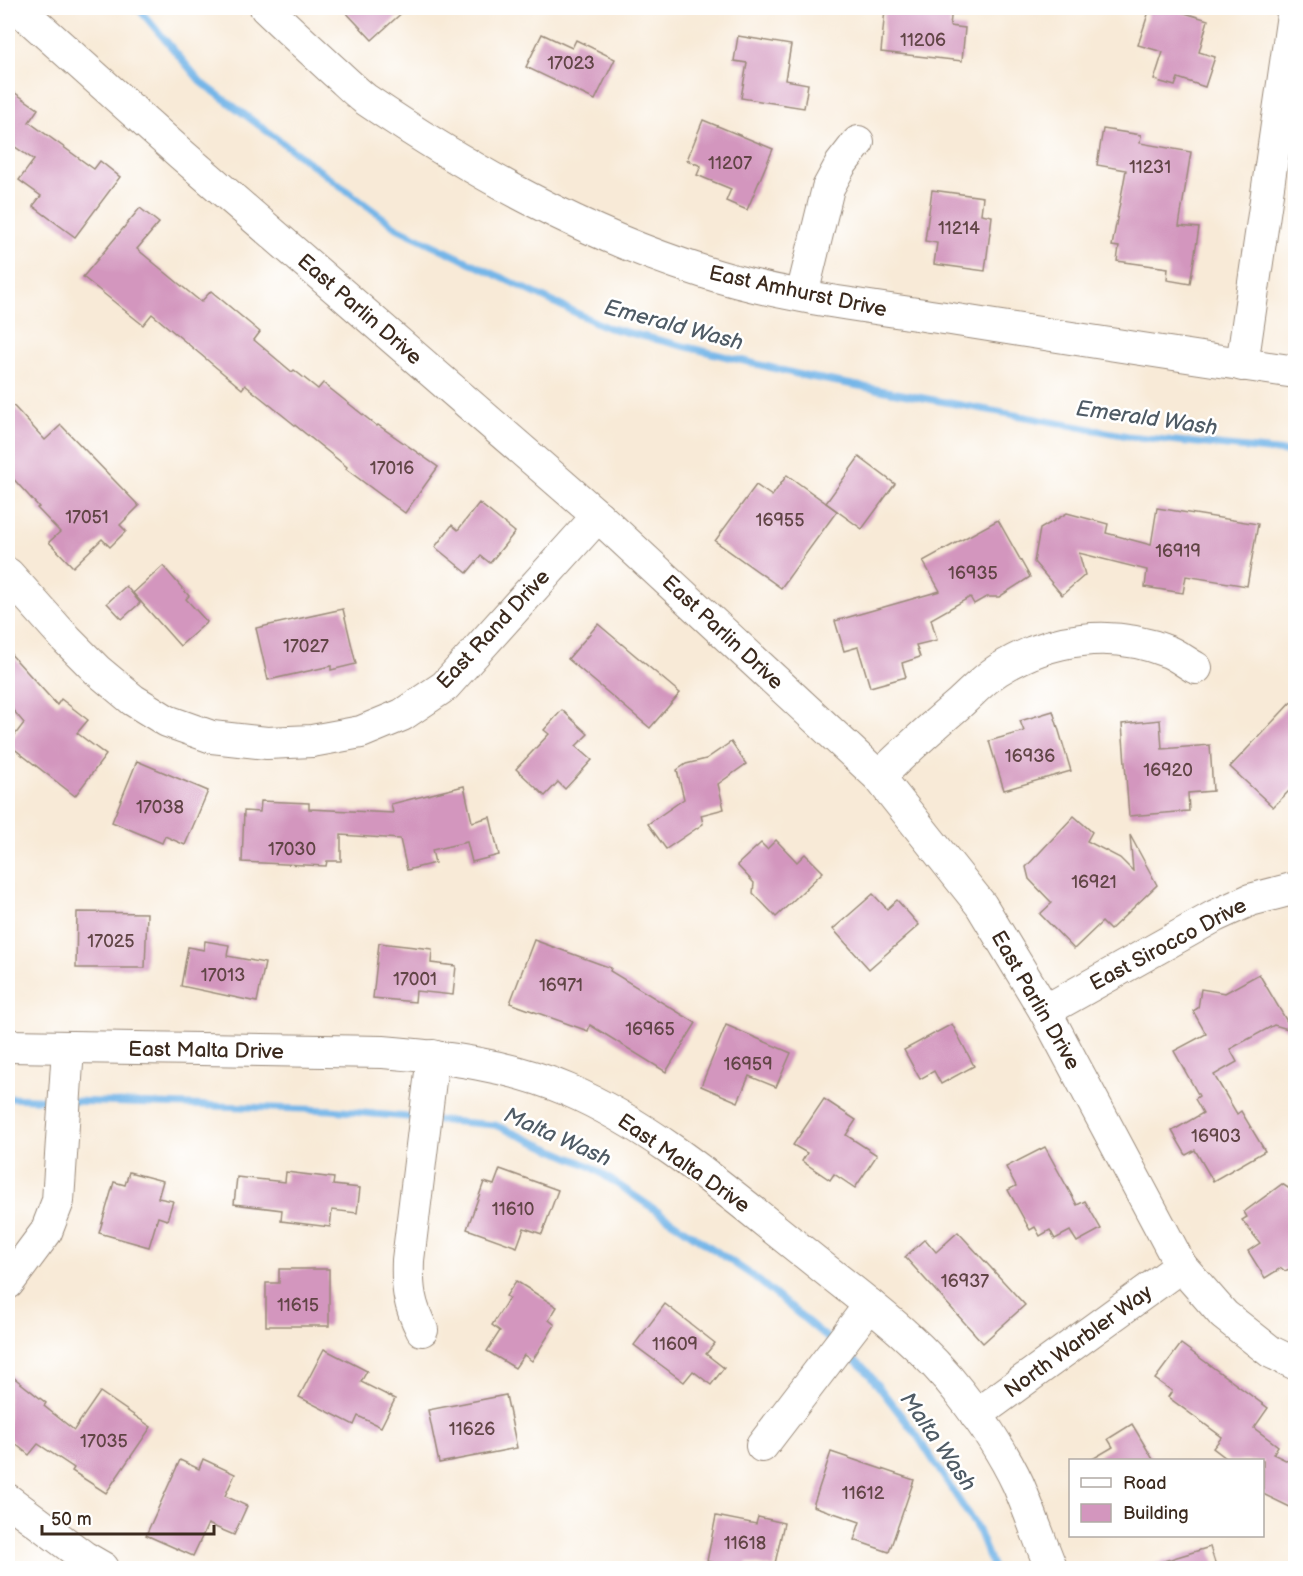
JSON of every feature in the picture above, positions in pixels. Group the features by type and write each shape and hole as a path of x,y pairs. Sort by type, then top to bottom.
{"street":[{"name":"East Parlin Drive","path":"18,8 181,154 598,516 879,777 981,905 1045,1011 1181,1266 1224,1315 1271,1352 1296,1364"},
{"name":"East Amhurst Drive","path":"266,8 366,99 423,138 485,176 581,224 649,253 705,272 802,295 1296,372"},
{"path":"1242,365 1294,8"},
{"path":"802,295 828,188 841,164 858,142"},
{"name":"East Rand Drive","path":"8,574 97,670 133,700 167,721 212,737 267,743 312,741 361,732 402,715 445,686 598,516"},
{"path":"879,777 995,671 1045,647 1107,638 1143,644 1170,653 1197,668"},
{"name":"East Sirocco Drive","path":"1045,1011 1215,916 1250,900 1296,888"},
{"name":"East Malta Drive","path":"8,1046 383,1052 433,1056 524,1075 568,1090 621,1118 673,1150 870,1305 915,1344 959,1392 994,1442 1017,1484 1051,1569"},
{"path":"8,1283 46,1232 58,1201 68,1048"},
{"path":"422,1330 407,1291 408,1260 433,1056"},
{"name":"North Warbler Way","path":"975,1415 1181,1266"},
{"path":"762,1446 870,1305"},
{"path":"8,1500 103,1569"}],"building":[{"path":"342,8 407,8 372,40"},
{"path":"921,8 952,8 950,26 965,28 962,61 881,52 885,9 920,13"},
{"path":"1150,8 1168,8 1208,20 1199,52 1215,57 1205,87 1178,78 1175,86 1154,80 1163,52 1138,45"},
{"path":"542,34 572,48 576,40 615,59 595,100 526,67"},
{"path":"738,36 791,45 785,80 808,84 804,108 741,98 747,63 734,61"},
{"path":"8,88 38,109 29,122 94,169 100,161 120,177 75,237 33,206 41,196 19,180 34,160 8,142"},
{"path":"703,120 773,149 747,210 726,201 731,189 697,175 701,166 687,160"},
{"path":"1103,129 1141,135 1140,143 1191,152 1179,226 1199,228 1190,284 1167,280 1168,268 1117,261 1119,247 1112,246 1126,170 1097,165"},
{"path":"932,190 983,197 981,214 992,216 985,271 934,264 937,243 925,241"},
{"path":"140,208 159,223 137,249 201,302 211,291 260,332 254,340 292,372 294,370 318,389 323,383 377,426 438,467 405,513 346,469 347,467 245,385 242,389 152,314 143,325 83,277"},
{"path":"8,400 45,440 61,425 139,506 120,525 126,531 110,547 102,539 73,567 49,542 60,532 8,473"},
{"path":"859,457 895,484 862,529 826,503"},
{"path":"787,475 837,511 781,588 715,541 756,485 772,496"},
{"path":"479,503 515,532 490,563 481,556 467,573 435,547 452,525 458,530"},
{"path":"1157,508 1258,524 1247,586 1186,576 1183,593 1145,587 1147,570 1079,553 1085,575 1062,595 1034,562 1040,529 1067,513 1108,524 1106,533 1151,545"},
{"path":"998,520 1030,577 999,597 986,597 974,604 970,597 931,619 937,640 916,645 920,657 902,663 906,677 870,687 858,647 844,651 835,621 940,591 923,561"},
{"path":"163,566 189,596 186,599 207,622 180,646 133,593"},
{"path":"126,586 140,603 122,619 107,603"},
{"path":"343,609 356,664 331,670 331,666 268,680 256,628"},
{"path":"598,624 680,693 650,728 568,659"},
{"path":"8,651 57,705 61,699 88,720 77,733 106,755 75,796 8,744 24,723 8,704"},
{"path":"1296,697 1296,784 1273,807 1230,767"},
{"path":"562,710 588,734 576,746 592,760 565,789 558,782 545,796 516,769 549,734 544,730"},
{"path":"1053,711 1071,771 1004,790 989,741 1024,731 1020,721"},
{"path":"1160,720 1162,749 1210,745 1213,791 1188,793 1189,811 1129,816 1122,724"},
{"path":"731,742 746,764 718,784 724,809 701,815 703,824 666,849 648,824 684,799 677,770 686,764 706,759"},
{"path":"137,761 208,791 185,845 165,836 162,843 112,822"},
{"path":"464,786 472,822 490,817 499,855 472,862 467,842 432,850 435,863 407,870 400,839 341,835 341,861 327,861 326,866 242,862 244,811 260,812 261,801 309,803 309,809 393,813 391,804"},
{"path":"1074,816 1092,832 1087,841 1120,858 1133,871 1130,835 1157,885 1110,930 1102,922 1074,949 1040,914 1052,903 1029,879 1026,867"},
{"path":"776,840 797,862 805,854 823,872 776,917 753,893 754,883 737,865 761,843 767,849"},
{"path":"873,894 887,909 897,900 919,925 869,969 833,929"},
{"path":"77,912 147,913 145,968 76,968"},
{"path":"534,940 611,968 610,971 696,1023 666,1072 590,1025 588,1031 510,1003"},
{"path":"205,941 229,945 227,956 265,963 257,1002 181,986 188,947 204,950"},
{"path":"379,943 432,949 431,963 456,966 453,995 416,991 415,1002 373,998"},
{"path":"1259,974 1292,1030 1274,1025 1230,1049 1237,1062 1214,1075 1237,1114 1241,1111 1265,1151 1213,1181 1195,1150 1186,1155 1172,1131 1203,1113 1195,1099 1199,1096 1174,1051 1206,1034 1193,1011 1198,1008 1201,989 1225,993"},
{"path":"952,1024 974,1066 941,1084 934,1071 920,1079 904,1050"},
{"path":"726,1025 791,1053 776,1087 749,1076 738,1102 701,1086"},
{"path":"824,1099 856,1120 846,1135 877,1155 855,1188 834,1174 830,1180 802,1161 807,1153 793,1145"},
{"path":"1045,1147 1077,1205 1085,1201 1101,1229 1077,1242 1070,1231 1055,1239 1050,1230 1040,1236 1035,1227 1030,1230 1008,1190 1016,1186 1006,1167"},
{"path":"500,1169 558,1190 542,1234 524,1228 517,1247 467,1229 484,1182 494,1185"},
{"path":"129,1172 163,1181 158,1198 173,1201 167,1220 158,1217 149,1247 99,1233 114,1182 125,1185"},
{"path":"286,1172 334,1178 333,1185 360,1188 357,1213 332,1210 330,1227 281,1221 282,1210 234,1204 237,1177 285,1182"},
{"path":"1282,1184 1296,1193 1296,1266 1285,1271 1281,1268 1265,1278 1248,1251 1260,1243 1242,1220 1247,1217 1244,1212"},
{"path":"958,1232 1025,1305 983,1343 905,1257 925,1239 936,1252"},
{"path":"279,1269 329,1269 329,1326 266,1326 266,1283 279,1283"},
{"path":"516,1281 557,1307 549,1320 555,1325 532,1361 524,1355 515,1368 487,1351 500,1331 492,1325 509,1298 506,1296"},
{"path":"665,1304 715,1343 706,1354 724,1368 711,1385 693,1371 684,1382 634,1345"},
{"path":"1181,1344 1268,1408 1254,1428 1278,1446 1273,1454 1296,1465 1296,1510 1264,1494 1264,1459 1227,1459 1213,1448 1222,1437 1168,1397 1172,1391 1155,1379"},
{"path":"324,1349 367,1371 361,1382 395,1399 381,1427 358,1416 354,1425 299,1397"},
{"path":"8,1373 46,1403 44,1406 74,1430 100,1392 151,1427 106,1493 72,1471 74,1468 38,1444 29,1455 8,1438"},
{"path":"506,1395 517,1448 439,1463 428,1410"},
{"path":"1132,1424 1153,1459 1092,1459 1113,1447 1108,1439"},
{"path":"831,1452 914,1480 889,1552 854,1540 860,1522 813,1506"},
{"path":"203,1459 235,1474 225,1496 247,1506 234,1535 208,1524 193,1556 146,1535 180,1460 199,1469"},
{"path":"716,1516 756,1524 758,1517 784,1523 774,1568 747,1562 745,1569 739,1569 707,1561"},
{"path":"1210,1547 1217,1569 1155,1569 1154,1564"}],"waterway":[{"name":"Emerald Wash","path":"138,8 201,82 397,228 606,327 805,376 1128,436 1296,453"},
{"name":"Malta Wash","path":"8,1098 58,1100"},
{"name":"Malta Wash","path":"72,1101 331,1110 418,1118"},
{"name":"Malta Wash","path":"435,1120 495,1125 592,1167 753,1276 831,1341"},
{"name":"Malta Wash","path":"844,1352 865,1369 918,1437 977,1528 993,1568"}]}
